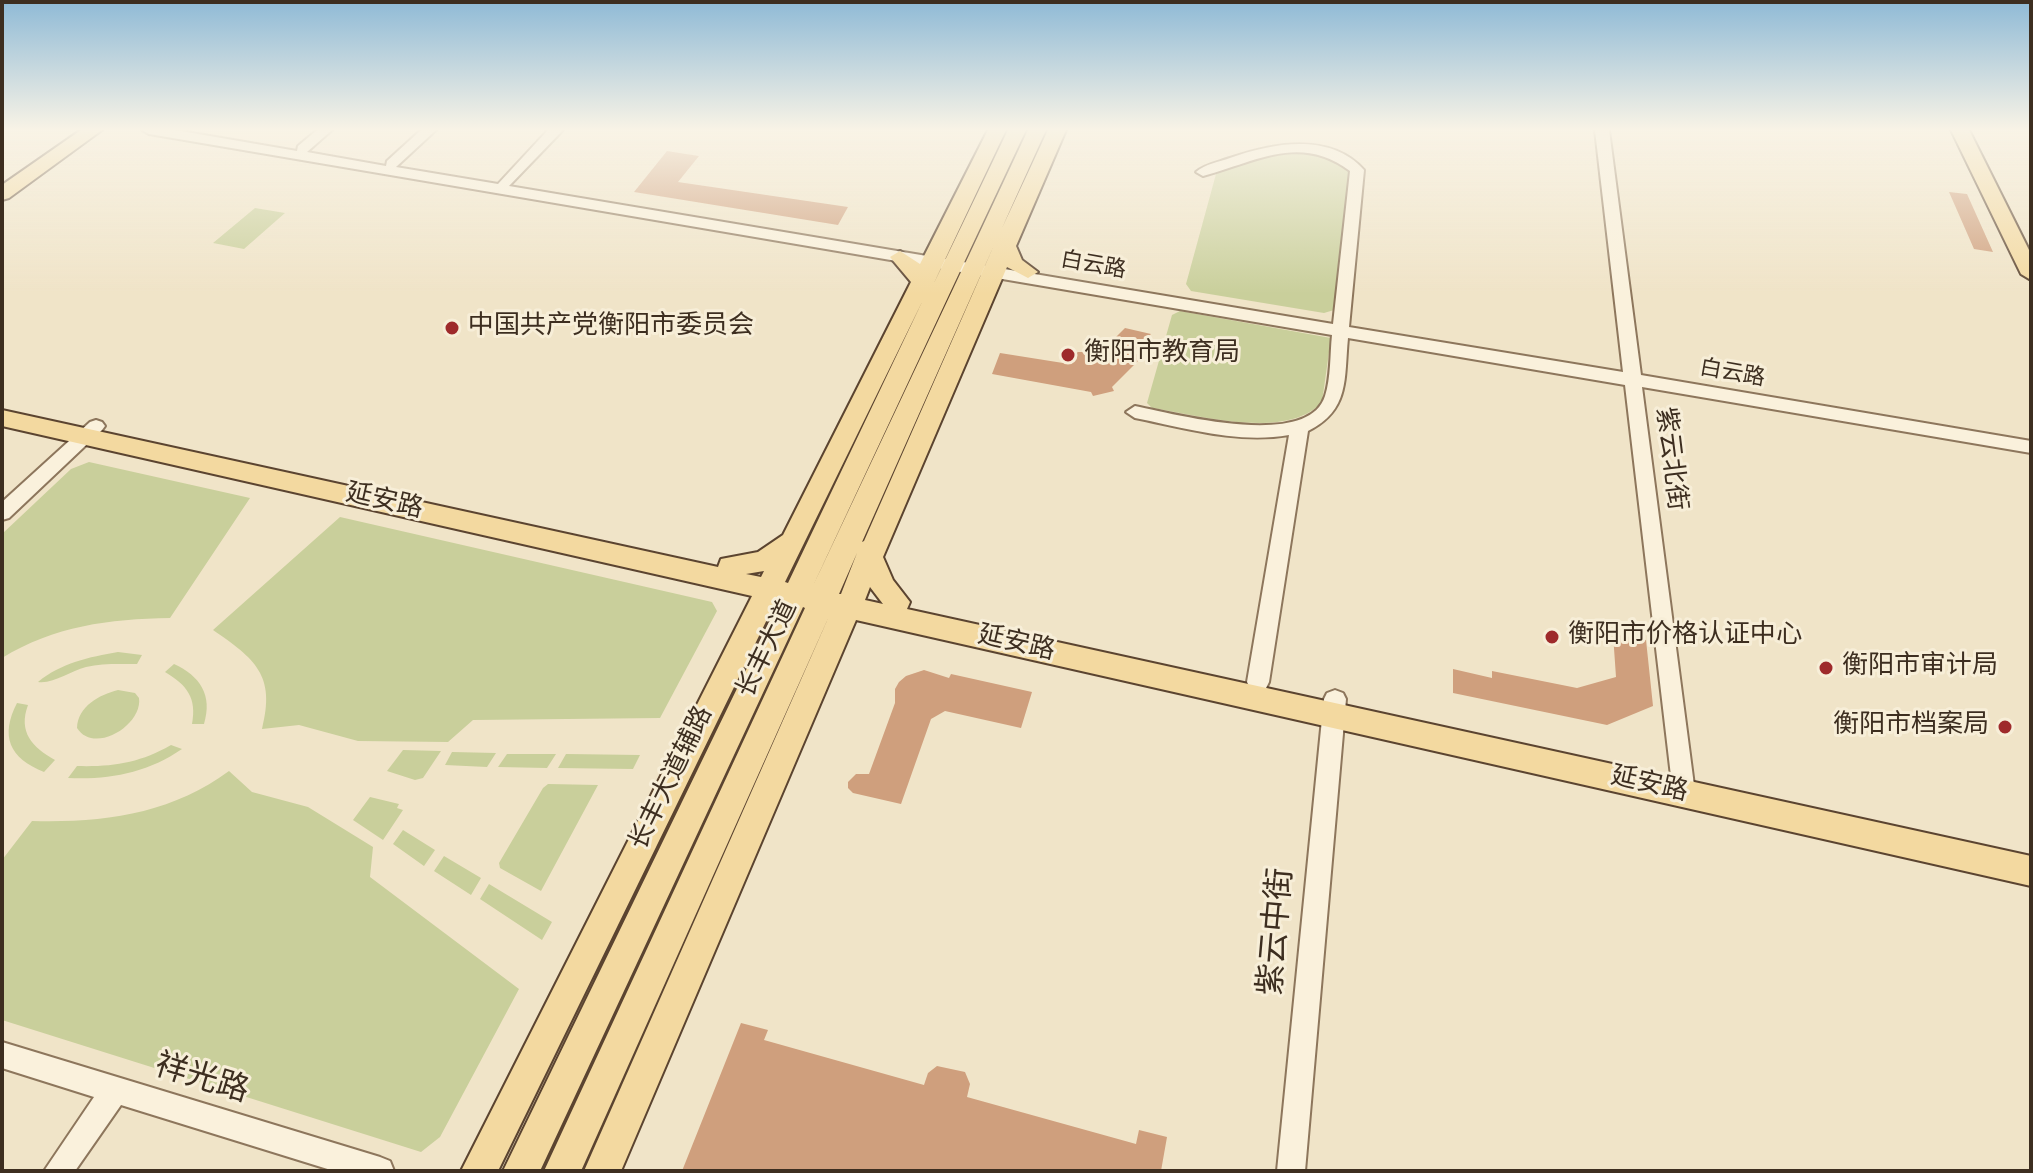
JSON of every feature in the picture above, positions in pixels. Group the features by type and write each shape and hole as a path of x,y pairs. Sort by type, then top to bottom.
{"main road":[{"name":"长丰大道辅路","path":"719,866 755,821 983,300 947,231 970,185"},
{"name":"长丰大道","path":"719,866 826,594 861,516 995,185"},
{"name":"长丰大道","path":"521,1171 931,309 1003,206 1013,185"},
{"path":"1003,206 1025,185"},
{"name":"长丰大道辅路","path":"479,1171 800,523 964,264 1028,185"},
{"path":"1987,185 2031,274"},
{"path":"1996,185 2031,254"},
{"name":"延安路","path":"2,405 90,431 1683,785 2031,871"},
{"name":"延安路","path":"2,418 90,431"},
{"path":"831,648 848,630 894,609 870,562 861,516"},
{"path":"757,675 751,621 726,572 765,561 786,545 800,523"},
{"name":"延安路","path":"894,609 1258,682 1334,707"},
{"name":"延安路","path":"1683,785 2031,853"},
{"path":"672,853 719,866"},
{"path":"562,1171 674,927 719,866"},
{"path":"602,1171 719,866"},
{"path":"490,1171 553,1103"}],"street":[{"name":"白云路","path":"482,185 2031,440"},
{"name":"白云路","path":"514,185 964,264"},
{"path":"1135,412 1236,430 1267,432 1299,429 1326,414 1332,406 1355,185"},
{"name":"紫云北街","path":"1609,185 1683,785"},
{"name":"白云路","path":"1632,376 2031,447"},
{"path":"1258,682 1299,429"},
{"path":"2,513 90,431"},
{"name":"紫云中街","path":"1291,1171 1334,707"},
{"name":"祥光路","path":"2,1055 380,1171"},
{"path":"58,1171 115,1090"}],"green space":[{"path":"1213,185 1349,185 1334,310 1324,313 1191,291 1186,284"},
{"path":"255,208 285,213 244,249 213,243"},
{"path":"1180,311 1331,338 1322,402 1306,414 1265,423 1216,419 1152,408 1147,403 1172,315"},
{"path":"89,462 250,498 170,618 83,626 42,638 2,658 2,534 71,469"},
{"path":"340,517 712,602 717,611 660,718 473,720 448,742 358,741 299,725 262,729 266,710 264,682 251,660 213,630"},
{"path":"118,652 142,655 137,664 92,666 50,681 38,682 66,665"},
{"path":"174,664 191,674 202,688 207,704 204,724 192,724 193,707 189,693 165,672"},
{"path":"118,690 135,693 139,698 133,718 116,733 105,737 85,736 77,728 81,713 97,698"},
{"path":"17,703 28,705 25,723 29,738 55,760 44,772 23,760 11,745 9,726"},
{"path":"171,745 182,749 141,769 98,778 68,778 77,766 126,763"},
{"path":"403,750 441,751 423,778 415,780 387,771"},
{"path":"452,752 496,753 487,767 445,765"},
{"path":"507,754 556,754 547,768 498,767"},
{"path":"566,754 640,755 633,769 558,768"},
{"path":"229,771 252,792 308,807 373,847 370,877 519,989 440,1137 421,1152 2,1020 2,860 32,821 85,820 135,813 184,797"},
{"path":"548,784 598,785 541,891 500,868 499,863"},
{"path":"370,797 399,804 397,808 403,810 383,840 353,820"},
{"path":"403,830 435,850 424,866 393,844"},
{"path":"444,856 481,878 471,895 434,871"},
{"path":"489,884 552,922 542,940 480,899"}],"building":[{"path":"640,185 697,185 848,207 838,225 634,192"},
{"path":"1949,192 1967,194 1993,252 1974,249"},
{"name":"衡阳市教育局","path":"1125,328 1151,334 1132,353 1143,356 1112,387 1114,391 1093,396 1091,392 992,374 1000,353 1063,363 1078,352 1101,352"},
{"path":"1613,634 1646,640 1653,706 1607,725 1453,693 1453,669 1492,678 1492,671 1577,688 1616,677"},
{"path":"924,670 949,678 951,674 1032,692 1021,728 945,711 931,719 901,804 853,793 848,788 848,782 856,774 869,774 895,703 895,689 899,682"},
{"path":"741,1023 768,1030 764,1040 924,1085 928,1073 937,1066 965,1072 970,1084 967,1097 1136,1144 1139,1130 1167,1137 1161,1171 682,1171"}],"place":[{"name":"中国共产党衡阳市委员会","path":"452,328"},
{"name":"衡阳市教育局","path":"1068,355"},
{"name":"衡阳市价格认证中心","path":"1552,637"},
{"name":"衡阳市审计局","path":"1826,668"},
{"name":"衡阳市档案局","path":"2005,727"}]}
